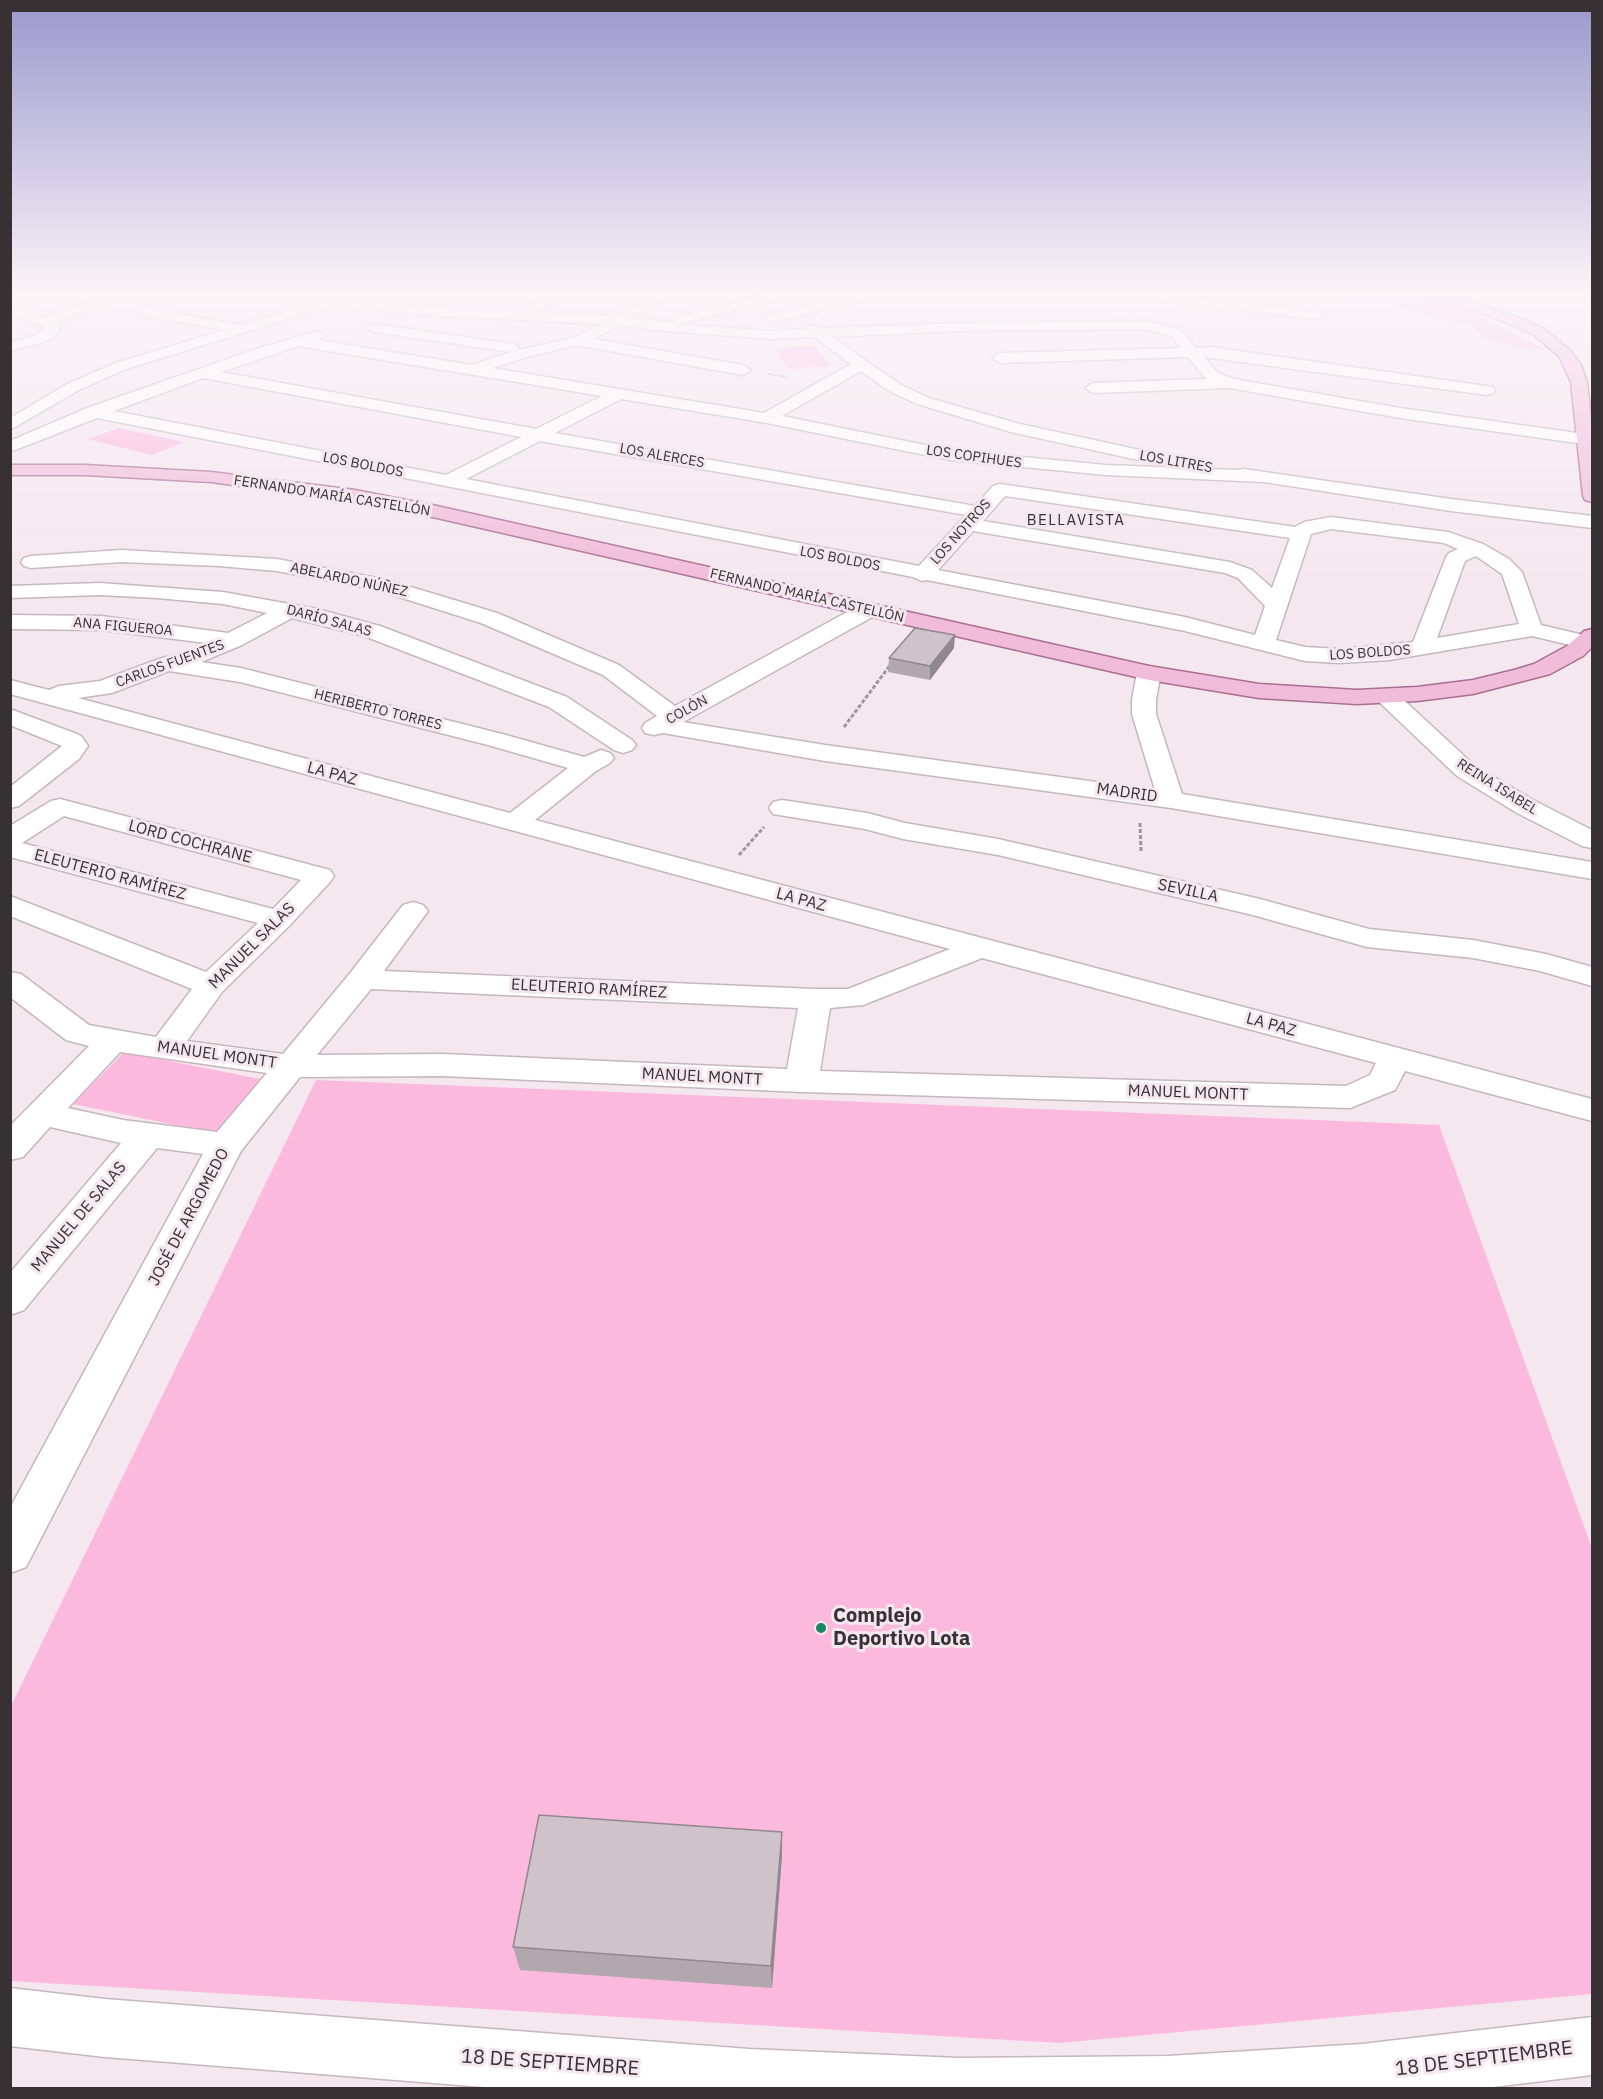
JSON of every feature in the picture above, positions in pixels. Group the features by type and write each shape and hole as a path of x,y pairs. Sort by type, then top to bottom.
{"main road":[{"path":"1579,390 1593,496"},
{"name":"FERNANDO MARÍA CASTELLÓN","path":"10,470 85,470 189,476 275,484 345,495 437,512 1149,673 1259,691 1328,696 1386,696 1473,687 1521,676 1559,660 1590,639"}],"street":[{"path":"10,425 68,390"},
{"path":"10,447 93,412 155,390"},
{"name":"LOS ALERCES","path":"295,390 1230,568 1245,574 1277,605"},
{"name":"LOS COPIHUES","path":"599,390 767,418 950,455 1106,470 1264,477"},
{"path":"767,418 816,390"},
{"name":"LOS LITRES","path":"901,390 970,416 1134,454 1264,477 1451,505 1593,522"},
{"path":"1270,390 1408,414 1584,439"},
{"path":"446,482 618,393"},
{"name":"LOS BOLDOS","path":"93,412 922,575 1185,624 1290,651 1339,656 1422,649 1532,629 1590,639"},
{"name":"LOS COPIHUES","path":"999,490 1301,534 1311,526 1337,523 1448,538 1476,548"},
{"name":"LOS NOTROS","path":"922,575 999,490"},
{"path":"1263,644 1301,534"},
{"path":"1422,649 1456,557 1458,554 1476,548 1502,563 1512,572 1532,629"},
{"name":"ABELARDO NÚÑEZ","path":"31,562 122,556 219,560 277,565 381,584 489,618 611,670 666,721"},
{"name":"DARÍO SALAS","path":"10,592 100,589 157,592 223,598 290,610 372,632 558,702 623,745"},
{"name":"CARLOS FUENTES","path":"42,695 104,688 167,664 201,655 290,610"},
{"name":"COLÓN","path":"514,823 587,766 868,610"},
{"name":"ANA FIGUEROA","path":"10,622 101,623 234,640"},
{"name":"HERIBERTO TORRES","path":"167,664 241,675 498,740 587,766"},
{"path":"1149,673 1144,699 1144,714 1171,800"},
{"name":"LA PAZ","path":"10,687 1593,1110"},
{"name":"REINA ISABEL","path":"1386,696 1466,771 1526,807 1593,840"},
{"path":"10,716 68,739 75,746 70,754 10,800"},
{"name":"MADRID","path":"666,721 814,751 1139,795 1593,871"},
{"name":"LORD COCHRANE","path":"10,838 60,807 320,876"},
{"name":"SEVILLA","path":"782,808 867,821 903,831 998,847 1260,908 1367,938 1473,949 1546,963 1593,977"},
{"name":"ELEUTERIO RAMÍREZ","path":"10,848 279,920"},
{"name":"MANUEL SALAS","path":"166,1047 211,985 279,920 320,876"},
{"path":"10,905 211,985"},
{"name":"JOSÉ DE ARGOMEDO","path":"10,1553 226,1145 293,1066 413,910"},
{"name":"ELEUTERIO RAMÍREZ","path":"362,979 815,999 852,998 980,948"},
{"name":"MANUEL MONTT","path":"10,981 78,1033 112,1041 293,1066 442,1065 802,1082 1350,1097 1383,1082 1395,1058"},
{"path":"802,1082 815,999"},
{"path":"10,1148 112,1041"},
{"path":"43,1114 148,1135 226,1145"},
{"name":"MANUEL DE SALAS","path":"10,1300 148,1135"},
{"name":"18 DE SEPTIEMBRE","path":"10,2017 105,2028 749,2084 959,2088 1168,2085 1362,2074 1593,2046"}],"path":[{"path":"1131,879 1140,860 1139,795"}],"shaded area":[{"path":"119,428 184,442 152,455 87,439"},
{"path":"124,1052 270,1081 224,1135 73,1104"},
{"name":"Complejo Deportivo Lota","path":"316,1080 1439,1125 1592,1548 1592,1994 1059,2043 11,1981 10,1708"}],"building":[{"path":"915,628 955,635 930,666 889,658"},
{"path":"539,1815 782,1832 771,1966 513,1947"}],"place":[{"name":"Complejo Deportivo Lota","path":"821,1628"}],"district":[{"name":"BELLAVISTA","path":"1076,521"}]}
